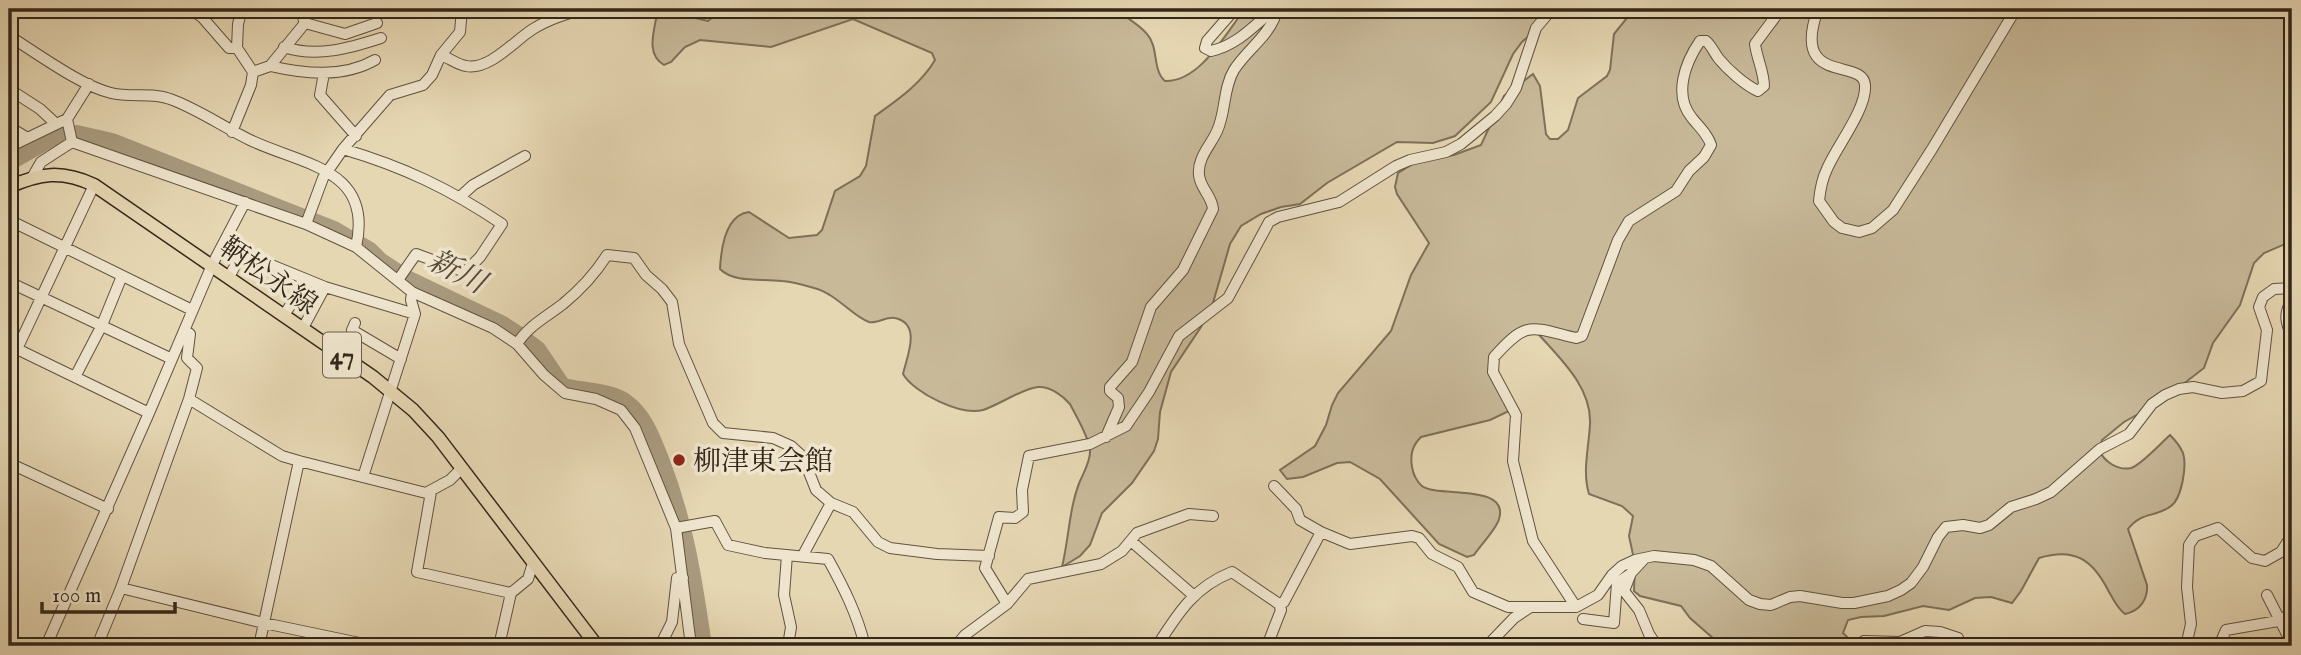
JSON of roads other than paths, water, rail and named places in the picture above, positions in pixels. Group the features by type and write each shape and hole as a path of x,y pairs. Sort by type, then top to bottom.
{"main road":[{"name":"鞆松永線","path":"9,187 33,176 61,174 94,186 303,328 390,391 413,410 462,468 597,646"}],"street":[{"path":"190,9 202,17 229,48 237,48"},
{"path":"232,132 251,85 253,72 237,48 242,9"},
{"path":"305,23 300,9 316,9"},
{"path":"306,224 323,178 343,149 390,96 423,85 432,75 441,55 460,32 462,9"},
{"path":"441,55 467,67 477,66 495,58 531,30 556,17 584,9"},
{"path":"1106,437 1119,407 1118,398 1110,391 1110,387 1132,362 1151,307 1183,270 1213,209 1212,200 1199,177 1200,167 1203,155 1218,130 1228,81 1236,67 1269,30 1274,19 1273,15 1267,15 1245,35 1222,48 1211,51 1205,48 1207,41 1236,9"},
{"path":"1007,604 985,568 999,517 1015,519 1023,512 1022,490 1029,456 1090,444 1126,426 1179,336 1228,298 1269,222 1278,217 1339,202 1403,163 1446,152 1461,144 1495,116 1516,88 1536,28 1552,9"},
{"path":"1576,607 1533,541 1513,461 1516,415 1493,372 1494,357 1518,333 1531,327 1576,338 1582,336 1618,240 1629,221 1676,191 1689,170 1704,157 1711,145 1707,135 1685,108 1683,76 1693,51 1700,41 1706,41 1713,47 1717,58 1750,88 1758,91 1764,86 1764,77 1755,44 1780,9"},
{"path":"1818,9 1811,33 1811,49 1820,60 1831,67 1858,74 1864,80 1865,87 1858,111 1826,170 1819,201 1834,222 1842,228 1859,232 1871,228 1893,210 2016,9"},
{"path":"305,23 345,34 377,23"},
{"path":"270,66 305,23"},
{"path":"9,36 89,84 111,93 168,98 232,132 328,171 343,184 356,203 359,232 356,247"},
{"path":"284,47 294,51 342,51 381,38"},
{"path":"253,72 270,66 296,72 324,73 362,67 375,60"},
{"path":"324,73 320,95 356,136"},
{"path":"72,142 68,121 89,84"},
{"path":"9,89 40,109 55,124"},
{"path":"9,147 55,124 68,121"},
{"path":"9,127 26,137"},
{"path":"33,176 41,162 72,142"},
{"path":"72,142 306,224 356,247 412,292 493,328 517,344 544,375 565,393 596,399 621,410 635,428 676,528 691,646"},
{"path":"343,149 381,160 461,196 502,224 480,257 464,272 416,254 398,280"},
{"path":"461,196 473,185 525,156"},
{"path":"94,186 17,349 149,413"},
{"path":"46,646 108,509 212,265 245,202"},
{"path":"9,220 192,310"},
{"path":"229,277 242,253 325,287 415,314"},
{"path":"517,344 525,331 564,303 596,274 607,255 634,258 672,302 679,344 713,423 723,433 773,438 790,446 803,457 816,490 831,503 853,512 878,542 890,548 937,554 989,556"},
{"path":"75,377 102,325 122,275"},
{"path":"284,315 307,279"},
{"path":"9,282 172,359"},
{"path":"303,328 325,287"},
{"path":"1274,485 1296,509 1300,520 1350,544 1412,536 1419,538 1432,554 1458,567 1473,592 1508,607 1576,607 1598,595 1622,566 1654,556 1694,560 1711,566 1749,600 1760,604 1771,605 1800,596 1842,603 1888,596 1911,583 1946,527 1964,525 1980,528 1989,525 2011,507 2051,492 2100,449 2129,435 2152,404 2165,395 2193,387 2222,393 2243,391 2260,381 2267,330 2259,307 2263,297 2274,289 2292,288"},
{"path":"362,477 415,314 412,292"},
{"path":"2292,300 2285,315 2292,337"},
{"path":"355,323 352,330 401,359"},
{"path":"97,646 121,588 189,399 197,368 187,358 190,334 185,331"},
{"path":"189,399 282,456 362,477 426,493 462,468"},
{"path":"259,646 299,461"},
{"path":"9,463 108,509"},
{"path":"431,492 417,572 511,593"},
{"path":"803,555 831,503"},
{"path":"957,646 965,635 1007,604 1028,579 1101,564 1122,551 1137,533 1189,514 1213,516"},
{"path":"676,528 715,521 728,545 828,559 850,599 865,646"},
{"path":"2186,646 2192,624 2187,586 2189,545 2195,536 2218,528 2252,558 2265,561 2281,552 2292,535"},
{"path":"1279,604 1284,602 1321,532"},
{"path":"1132,541 1193,595"},
{"path":"787,555 784,595 791,627 788,646"},
{"path":"1583,619 1614,623 1617,583 1645,558"},
{"path":"499,646 511,593 528,579 533,563"},
{"path":"1157,646 1193,595 1212,580 1232,572 1279,604 1281,610 1267,646"},
{"path":"1631,573 1623,591 1639,610 1657,646"},
{"path":"660,646 672,622 677,578 683,578"},
{"path":"121,588 264,623 374,646"},
{"path":"2267,595 2292,644"},
{"path":"1487,646 1514,618 1529,607"},
{"path":"2219,646 2226,630 2278,621 2292,613"},
{"path":"1863,646 1864,642 1900,642 1924,631 1940,632 1958,638 1961,646"}],"waterway":[{"name":"新川","path":"9,163 53,138 77,133 112,141 334,229 370,250 407,278 503,324 521,336 538,349 563,386 604,393 625,401 638,413 647,427 670,483 688,551 704,646"}],"place":[{"name":"柳津東会館","path":"679,460"}]}
